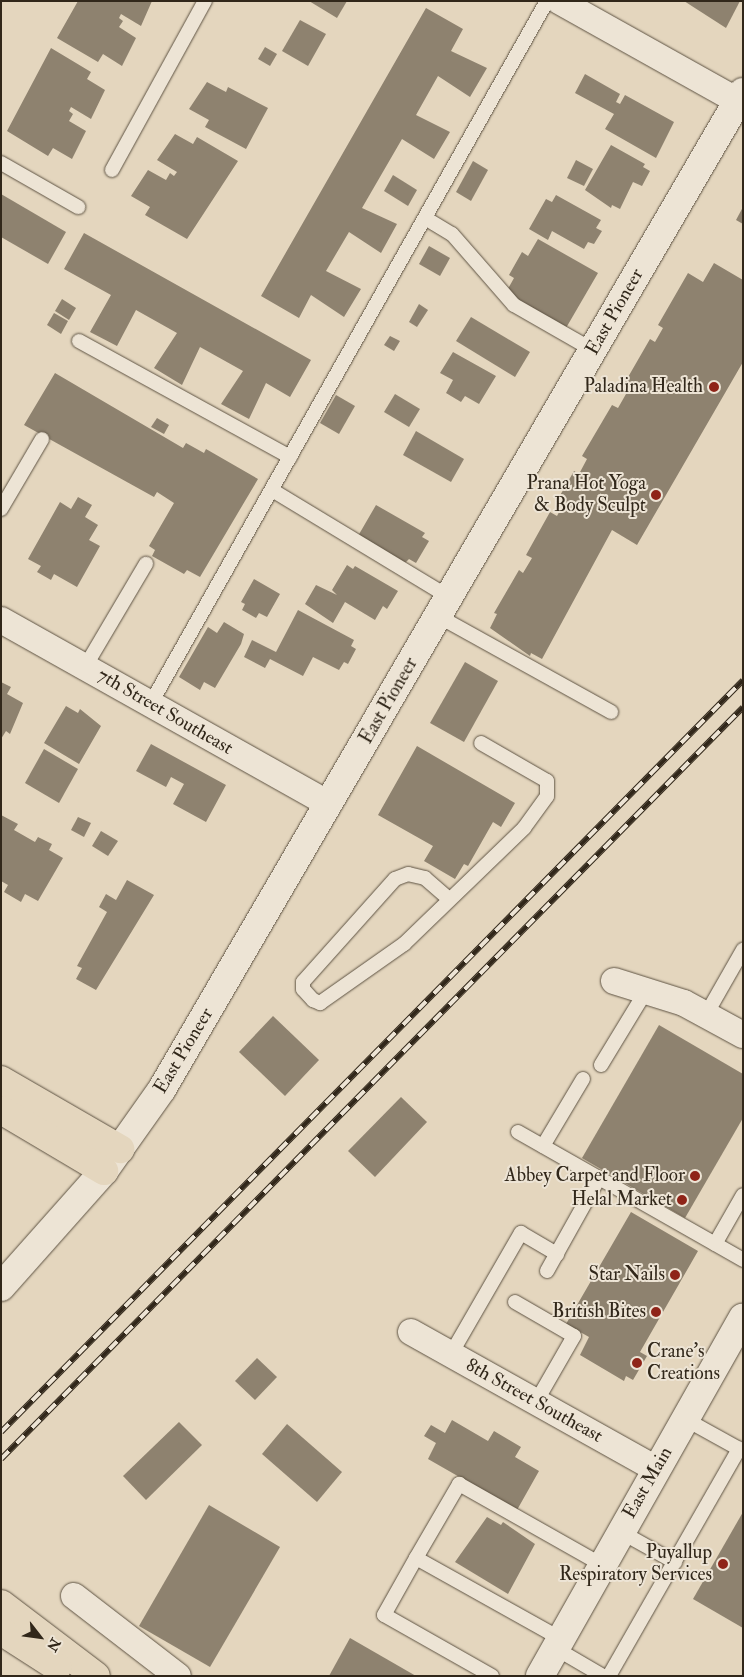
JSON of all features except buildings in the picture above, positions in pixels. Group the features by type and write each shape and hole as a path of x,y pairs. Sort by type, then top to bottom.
{"highway":[{"path":"1,1080 120,1149"},
{"path":"1,1110 104,1171"},
{"path":"1,1604 96,1676"},
{"path":"1,1631 71,1676"}],"main road":[{"name":"East Pioneer","path":"1,1287 104,1171 177,1064 741,99"},
{"name":"East Main","path":"540,1676 685,1419 735,1350 743,1317"}],"street":[{"path":"559,1 741,99"},
{"name":"7th Street Southeast","path":"1,620 328,804"},
{"path":"614,981 706,1013 743,1035"},
{"name":"8th Street Southeast","path":"411,1332 656,1469"},
{"path":"74,1596 178,1676"}],"lane":[{"path":"112,170 205,1"},
{"path":"151,703 547,1"},
{"path":"1,163 78,207"},
{"path":"425,218 452,234 514,305 593,350"},
{"path":"79,340 290,457"},
{"path":"1,509 42,439"},
{"path":"272,490 444,607 612,712"},
{"path":"85,667 146,564"},
{"path":"449,899 425,878 408,874 395,880 304,982 303,989 313,1000 320,1003 404,944 524,828 547,796 547,781 481,743"},
{"path":"706,1013 743,950"},
{"path":"601,1065 646,991"},
{"path":"543,1146 583,1079"},
{"path":"518,1132 743,1260"},
{"path":"547,1271 599,1178"},
{"path":"715,1244 743,1195"},
{"path":"452,1354 521,1234 557,1254"},
{"path":"515,1302 574,1336 536,1402"},
{"path":"610,1676 741,1450 685,1419"},
{"path":"492,1676 384,1615 459,1484 602,1565"},
{"path":"621,1532 675,1562"},
{"path":"416,1558 558,1644 604,1676"}],"railway":[{"path":"1,1432 743,680"},
{"path":"1,1459 743,707"}],"place":[{"name":"Paladina Health","path":"714,387"},
{"name":"Prana Hot Yoga & Body Sculpt","path":"656,495"},
{"name":"Abbey Carpet and Floor","path":"695,1176"},
{"name":"Helal Market","path":"682,1200"},
{"name":"Star Nails","path":"675,1275"},
{"name":"British Bites","path":"656,1312"},
{"name":"Crane's Creations","path":"637,1363"},
{"name":"Puyallup Respiratory Services","path":"723,1564"}]}
